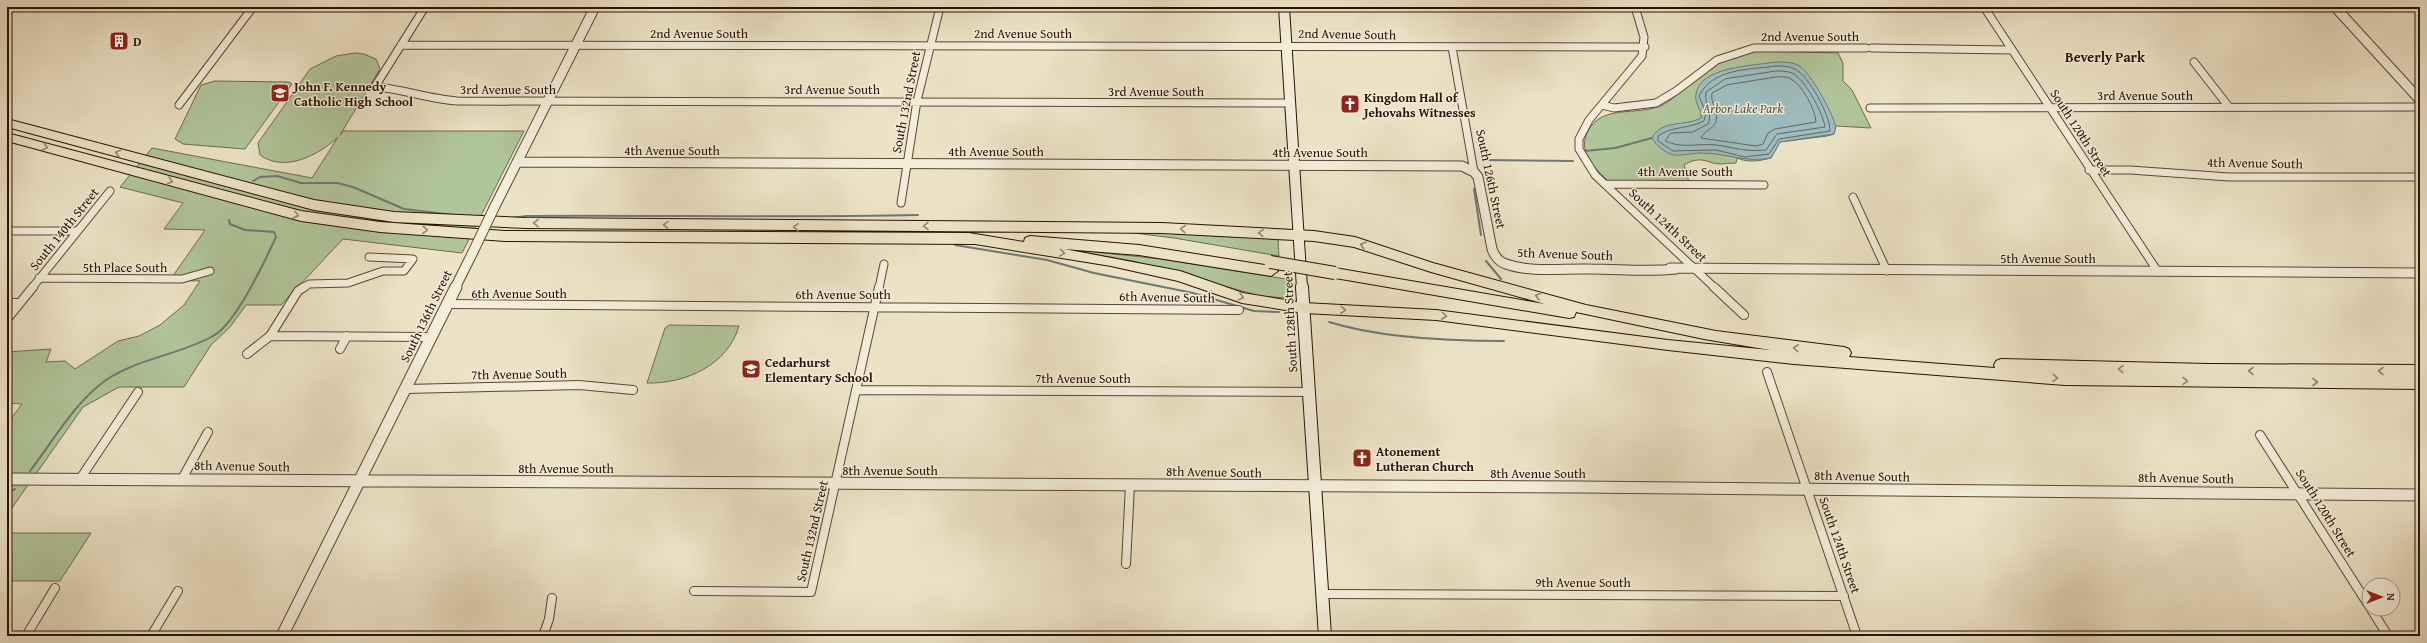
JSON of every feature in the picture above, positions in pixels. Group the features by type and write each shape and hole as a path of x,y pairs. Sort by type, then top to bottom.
{"highway":[{"path":"7,122 35,131 314,205 394,217 526,223 841,227 967,232 1068,242 1271,266 1751,353"},
{"path":"7,137 301,216 380,227 505,236 967,232 1162,228 1300,235 1355,242 1431,267 1586,310 1713,335"},
{"path":"967,232 1180,276 1242,298 1304,308 1436,315 1668,345 2065,379 2420,383"},
{"path":"1334,278 1779,346 1929,361 2079,368 2420,371"}],"main road":[{"name":"South 128th Street","path":"1284,7 1300,235 1314,487 1325,636"}],"street":[{"path":"178,104 253,7"},
{"path":"401,45 425,7"},
{"name":"South 136th Street","path":"282,636 595,7"},
{"name":"South 132nd Street","path":"901,203 918,101 940,7"},
{"path":"1635,7 1644,34 1645,47"},
{"name":"South 120th Street","path":"1984,7 2089,170 2158,272"},
{"path":"2335,7 2420,100"},
{"name":"2nd Avenue South","path":"401,45 1645,47"},
{"name":"3rd Avenue South","path":"401,45 376,85 378,87 405,90 441,100 1290,103"},
{"name":"South 126th Street","path":"1452,47 1474,172 1480,182 1492,249 1494,255 1504,264"},
{"name":"South 124th Street","path":"1645,47 1636,65 1582,131 1579,147 1588,167 1744,315"},
{"name":"2nd Avenue South","path":"1602,105 1614,108 1656,103 1676,91 1717,60 1754,48 2011,50"},
{"path":"2194,62 2229,107"},
{"name":"3rd Avenue South","path":"1870,108 2420,107"},
{"name":"4th Avenue South","path":"517,162 1295,164 1453,166 1474,172"},
{"name":"4th Avenue South","path":"2089,170 2130,170 2229,177 2420,177"},
{"name":"4th Avenue South","path":"1605,184 1764,185"},
{"name":"South 140th Street","path":"7,319 76,231 110,191"},
{"path":"1853,196 1887,271"},
{"path":"7,231 76,231"},
{"path":"246,354 270,336 298,291 309,284 348,284 382,270 404,271 413,259 369,257"},
{"name":"South 132nd Street","path":"694,591 811,592 884,264"},
{"name":"5th Avenue South","path":"1504,264 1522,268 1625,269 1649,272 1676,269 2420,273"},
{"name":"5th Place South","path":"39,278 182,279 210,272"},
{"path":"7,303 19,303"},
{"name":"6th Avenue South","path":"447,304 874,306 1239,310"},
{"path":"270,336 432,337"},
{"path":"340,349 347,336"},
{"name":"South 124th Street","path":"1767,372 1857,636"},
{"name":"7th Avenue South","path":"406,389 579,385 633,390"},
{"name":"7th Avenue South","path":"857,390 1309,392"},
{"path":"80,479 138,392"},
{"path":"182,480 208,432"},
{"name":"South 120th Street","path":"2260,435 2300,495 2361,593"},
{"name":"8th Avenue South","path":"7,479 2205,491 2300,495 2420,495"},
{"path":"1126,564 1130,485"},
{"path":"26,636 55,588"},
{"path":"151,636 178,591"},
{"name":"9th Avenue South","path":"1323,594 1844,596"},
{"path":"543,636 552,598"},
{"path":"2376,617 2388,636"}],"green space":[{"name":"Arbor Lake Park","path":"1754,51 1838,53 1843,63 1843,81 1852,90 1871,128 1836,126 1834,134 1827,136 1780,142 1771,158 1762,160 1749,161 1737,158 1736,163 1715,164 1702,160 1695,160 1684,165 1689,182 1609,182 1589,160 1585,148 1587,133 1594,123 1603,117 1613,113 1648,109 1659,106 1669,101 1714,66 1729,59"},
{"path":"355,53 364,54 376,59 380,69 340,135 343,131 524,131 462,253 343,239 281,305 246,305 230,327 211,345 184,387 119,387 83,407 7,515 7,424 22,404 7,403 7,388 9,385 7,385 7,352 51,349 46,362 65,361 75,369 118,341 139,336 160,325 184,305 200,281 170,280 205,230 164,229 183,203 120,187 152,148 312,178 338,137 330,144 312,155 301,160 291,162 270,160 260,155 258,143 310,69 336,56"},
{"path":"215,81 289,82 292,84 245,149 183,144 175,139 201,85"},
{"path":"1118,231 1278,239 1279,256 1174,238"},
{"path":"1058,248 1161,259 1286,279 1287,298 1260,296 1133,261"},
{"path":"669,325 739,326 733,340 725,352 703,370 676,380 647,383 665,328"},
{"path":"7,533 91,533 60,581 7,581"}],"water":[{"path":"1775,62 1785,62 1800,66 1809,76 1830,112 1835,126 1834,134 1780,142 1771,158 1762,159 1744,159 1710,153 1673,155 1662,149 1652,138 1661,128 1674,124 1694,121 1701,118 1696,100 1696,94 1700,85 1707,78 1729,69"}],"waterway":[{"path":"1585,151 1615,148 1652,138"},
{"path":"1484,160 1573,161"},
{"path":"253,181 260,177 277,176 301,183 337,183 353,187 404,209 462,216"},
{"path":"1474,189 1481,235"},
{"path":"510,218 527,216 918,215"},
{"path":"30,471 74,411 106,380 145,361 187,348 213,336 222,330 231,319 249,291 276,237 274,232 245,230 230,224 229,220"},
{"path":"955,245 1047,260 1094,273 1193,293 1254,311 1279,312"},
{"path":"1486,261 1501,279"},
{"path":"1329,322 1370,332 1415,338 1504,341"},
{"path":"7,494 15,489"}],"place":[{"name":"D","path":"119,41"},
{"name":"John F. Kennedy Catholic High School","path":"280,93"},
{"name":"Kingdom Hall of Jehovahs Witnesses","path":"1350,104"},
{"name":"Cedarhurst Elementary School","path":"751,369"},
{"name":"Atonement Lutheran Church","path":"1362,458"}],"district":[{"name":"Beverly Park","path":"2105,57"}]}
